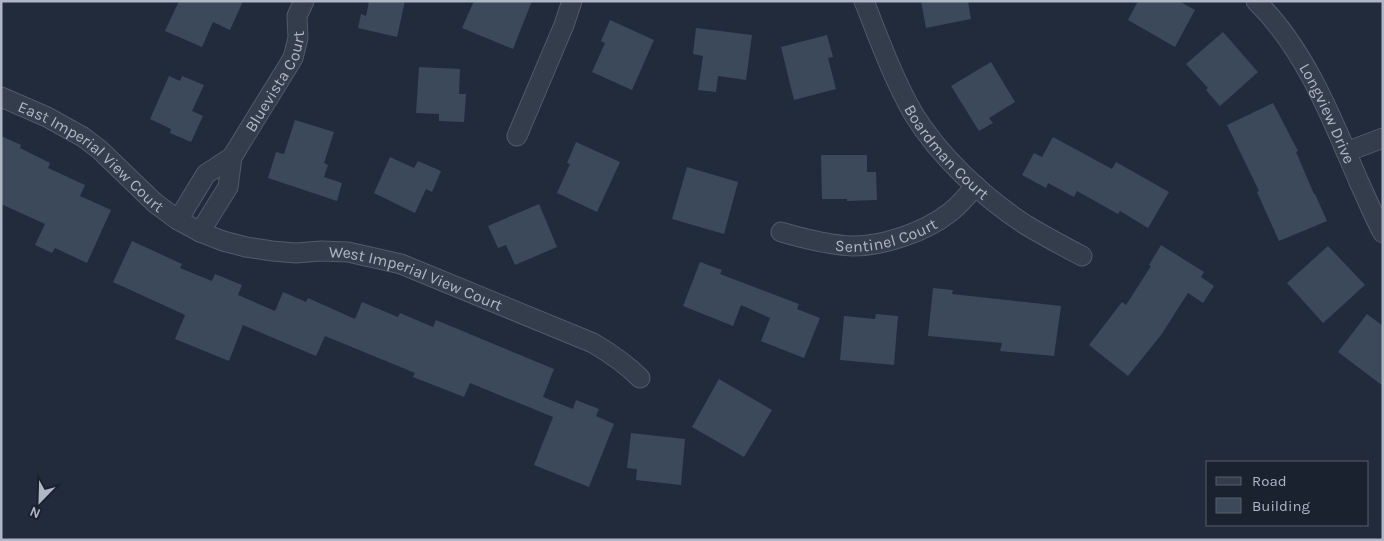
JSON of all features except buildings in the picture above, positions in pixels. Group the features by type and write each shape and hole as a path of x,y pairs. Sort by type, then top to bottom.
{"street":[{"name":"Bluevista Court","path":"200,232 228,187 232,157 293,58 298,38 297,16 304,1"},
{"path":"517,136 564,26 572,1"},
{"name":"Boardman Court","path":"864,1 896,81 914,114 956,167 997,205 1024,224 1082,256"},
{"name":"Longview Drive","path":"1256,1 1282,30 1317,88 1383,234"},
{"name":"East Imperial View Court","path":"1,98 47,116 84,137 100,150 155,204 178,220"},
{"path":"1346,152 1383,138"},
{"name":"Bluevista Court","path":"178,220 206,174 232,157"},
{"path":"200,184 221,197"},
{"name":"Sentinel Court","path":"781,232 831,244 854,246 880,243 932,225 950,213 976,186"},
{"name":"West Imperial View Court","path":"178,220 200,232 231,243 272,251 296,253 321,251 348,252 401,264 593,343 623,362 640,378"}]}
